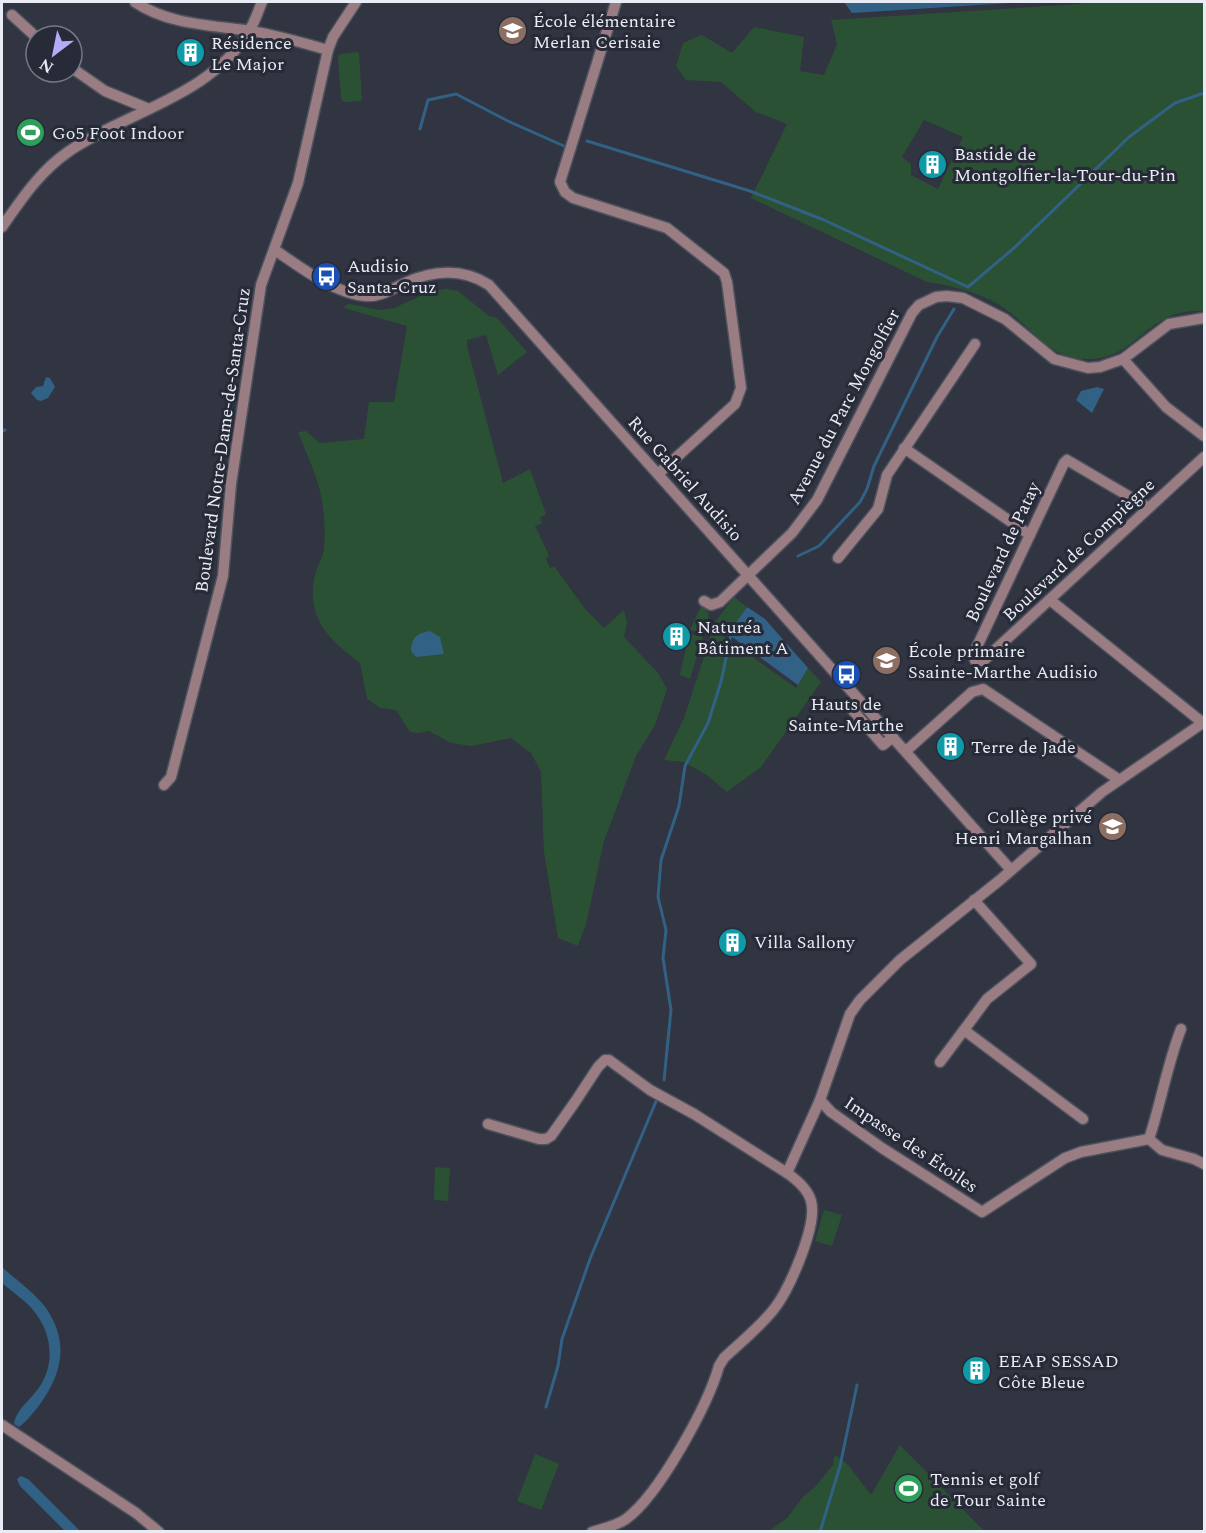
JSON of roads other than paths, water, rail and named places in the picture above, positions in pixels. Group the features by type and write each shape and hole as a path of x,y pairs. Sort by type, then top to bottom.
{"street":[{"path":"135,2 174,19 229,30 250,31 328,50"},
{"path":"2,227 41,175 67,152 206,77 225,61 250,31 262,2"},
{"name":"Boulevard Notre-Dame-de-Santa-Cruz","path":"164,785 171,777 223,576 231,484 261,285 298,183 328,50 356,2"},
{"path":"616,2 560,182 565,192 573,198 667,228 715,264 723,273 727,282 741,388 735,404 658,474"},
{"path":"12,15 24,26"},
{"path":"84,76 105,91 149,109"},
{"name":"Rue Gabriel Audisio","path":"275,250 330,284 364,296 387,293 406,282 437,273 461,273 480,279 498,292 1011,870"},
{"name":"Avenue du Parc Mongolfier","path":"704,601 711,604 720,602 792,533 817,500 918,305 936,297 963,298 1005,319 1054,359 1076,366 1100,367 1123,359 1169,324 1204,318"},
{"path":"838,558 878,509 887,475 975,344"},
{"path":"1123,359 1166,407 1204,436"},
{"path":"904,448 1030,535"},
{"name":"Boulevard de Compiègne","path":"975,660 983,661 1204,457"},
{"name":"Boulevard de Patay","path":"975,660 974,653 1067,460 1149,508"},
{"path":"788,1173 820,1100 850,1014 860,1000 900,960 1118,779 1204,723 1050,600"},
{"path":"906,751 972,692 983,689 988,690 1118,779"},
{"path":"849,706 883,745 893,737"},
{"path":"940,1062 987,999 1031,964 974,900"},
{"path":"1181,1029 1172,1052 1161,1102 1149,1139 1162,1150 1185,1155 1204,1164"},
{"path":"964,1030 1083,1119"},
{"path":"488,1124 546,1139 551,1136 598,1067 605,1060 609,1060 650,1090 694,1114 788,1173 808,1194 813,1211 800,1259 775,1309 724,1358 697,1418 664,1475 629,1516 616,1525 592,1532"},
{"name":"Impasse des Étoiles","path":"820,1100 831,1112 882,1148 982,1212 1065,1158 1081,1152 1149,1139"},
{"path":"3,1426 136,1513 159,1532"}],"water":[{"path":"844,2 1024,2 852,13"},
{"path":"46,377 50,378 55,387 48,398 37,400 31,393 36,387 43,386"},
{"path":"1097,387 1104,389 1092,413 1076,400 1081,391"},
{"path":"747,607 765,619 808,668 798,685 728,634"},
{"path":"430,631 440,637 444,654 416,657 411,651 414,639"},
{"path":"2,1267 46,1308 54,1321 60,1346 60,1359 53,1383 38,1407 19,1427 14,1424 15,1419 45,1377 50,1357 49,1347 39,1318 22,1299 2,1283"},
{"path":"21,1476 28,1479 80,1531 65,1531 20,1486 17,1479"}],"waterway":[{"path":"587,141 750,191 824,220 968,287 1014,248 1129,137 1175,103 1204,93"},
{"path":"420,129 428,100 456,94 564,146"},
{"path":"798,556 819,546 860,502 867,489 874,466 937,337 954,309"},
{"path":"664,1080 671,1010 663,958 666,930 658,897 661,860 679,806 685,766 708,723 721,682 731,634"},
{"path":"546,1407 558,1366 562,1339 590,1259 657,1099"},
{"path":"820,1532 840,1466 857,1385"}],"place":[{"name":"École élémentaire Merlan Cerisaie","path":"512,31"},
{"name":"Résidence Le Major","path":"190,53"},
{"name":"Go5 Foot Indoor","path":"31,133"},
{"name":"Bastide de Montgolfier-la-Tour-du-Pin","path":"933,164"},
{"name":"Audisio Santa-Cruz","path":"326,276"},
{"name":"Naturéa Bâtiment A","path":"676,637"},
{"name":"École primaire Ssainte-Marthe Audisio","path":"887,661"},
{"name":"Hauts de Sainte-Marthe","path":"846,675"},
{"name":"Terre de Jade","path":"950,747"},
{"name":"Collège privé Henri Margalhan","path":"1113,827"},
{"name":"Villa Sallony","path":"733,942"},
{"name":"EEAP SESSAD Côte Bleue","path":"977,1371"},
{"name":"Tennis et golf de Tour Sainte","path":"909,1489"}]}
